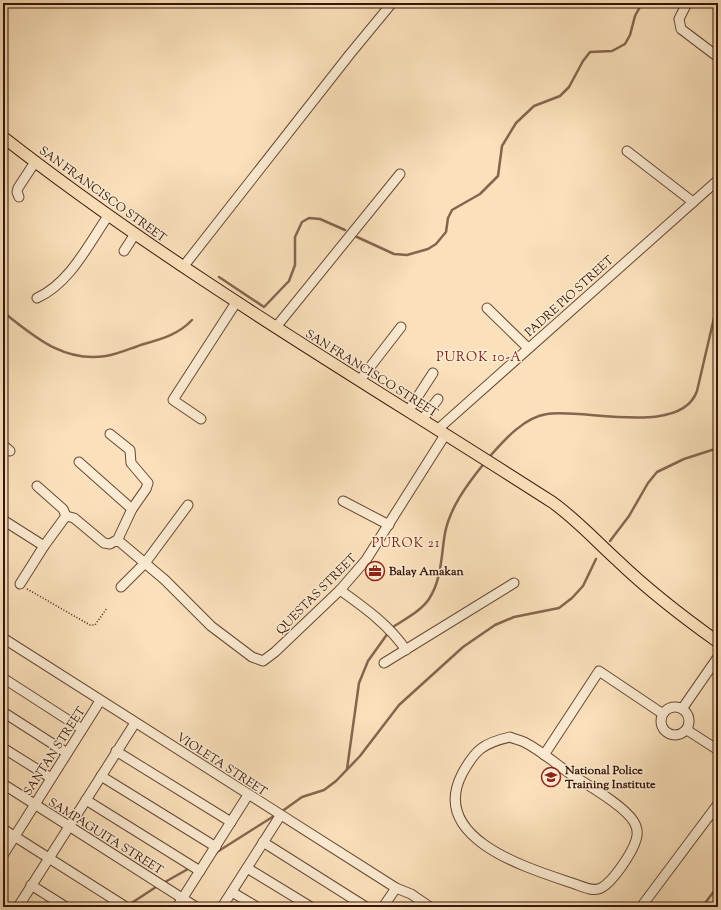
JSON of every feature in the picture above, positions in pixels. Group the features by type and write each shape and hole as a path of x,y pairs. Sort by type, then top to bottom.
{"main road":[{"name":"SAN FRANCISCO STREET","path":"3,137 108,216 183,267 409,410 422,420 566,512 653,593 718,642"}],"street":[{"path":"183,267 350,54 392,3"},
{"path":"686,3 679,18 681,29 718,57"},
{"path":"627,151 693,202"},
{"path":"19,197 17,192 18,188 35,162"},
{"path":"276,327 400,174"},
{"name":"PADRE PIO STREET","path":"441,432 528,348 718,180"},
{"path":"36,298 49,292 68,274 108,216"},
{"path":"124,251 135,234"},
{"path":"201,419 173,400 236,301"},
{"path":"487,308 528,348"},
{"path":"360,380 401,327"},
{"path":"409,410 433,373"},
{"path":"422,420 438,399"},
{"name":"QUESTAS STREET","path":"145,564 166,580 211,626 260,661 270,657 340,590 366,560 389,525 441,432"},
{"path":"66,516 74,518 104,543 110,544 117,541 132,509 147,488 147,480 131,463 130,450 110,434"},
{"path":"79,462 132,509"},
{"path":"36,486 63,509 66,516"},
{"path":"343,501 389,525"},
{"path":"121,587 145,564 188,505"},
{"path":"20,584 44,546 66,516"},
{"path":"3,520 44,546"},
{"path":"117,541 145,564"},
{"path":"384,663 514,582"},
{"path":"340,590 373,614 399,640 406,650"},
{"name":"VIOLETA STREET","path":"3,638 280,816 396,888 411,894 430,907"},
{"path":"682,709 718,657"},
{"path":"544,755 599,671 663,714"},
{"path":"3,678 82,729"},
{"name":"SANTAN STREET","path":"3,855 100,701"},
{"path":"669,708 682,709 689,718 687,730 674,736 665,732 661,724 663,714 669,708"},
{"path":"3,712 67,753"},
{"path":"18,907 135,723"},
{"path":"687,730 718,750"},
{"path":"510,737 524,742 544,755 622,810 635,823 637,839 615,876 601,889 594,890 539,873 514,861 467,831 460,820 455,807 460,779 467,765 479,749 492,741 510,737"},
{"path":"3,748 51,778"},
{"path":"116,751 231,822"},
{"path":"101,776 216,846"},
{"name":"SAMPAGUITA STREET","path":"3,784 196,907"},
{"path":"177,907 248,795"},
{"path":"86,800 200,871"},
{"path":"644,903 718,804"},
{"path":"222,907 280,816"},
{"path":"3,829 126,907"},
{"path":"263,842 366,907"},
{"path":"247,868 311,907"},
{"path":"31,885 66,907"},
{"path":"383,907 396,888"},
{"path":"232,892 257,907"}],"path":[{"path":"20,584 90,625 94,625 107,608"}],"waterway":[{"path":"357,237 394,254 407,255 428,249 436,244 446,232 448,218 452,210 480,194 498,176 502,146 516,123 534,106 560,96 569,87 583,61 590,52 612,51 625,44 630,35 635,16 642,3"},
{"path":"219,277 264,307 289,281 295,265 295,237 302,222 309,218 320,219 345,230"},
{"path":"491,455 523,424 539,416 563,413 630,418 652,417 672,413 687,405 697,391 714,318 718,311"},
{"path":"3,312 50,346 76,355 90,357 116,354 164,338 182,329 192,320"},
{"path":"610,541 629,516 648,483 657,472 684,459 718,448"},
{"path":"393,627 422,607 429,599 439,575 447,524 465,489 482,466"},
{"path":"281,812 302,797 324,790 336,781 360,756 399,705 463,647 495,625 514,617 559,608 572,598 583,586 596,559"},
{"path":"347,769 359,683 368,661 388,633"},
{"path":"217,852 274,816"},
{"path":"165,882 188,869"},
{"path":"702,907 718,886"},
{"path":"130,904 156,887"}],"place":[{"name":"Balay Amakan","path":"375,571"},
{"name":"National Police Training Institute","path":"551,777"}],"district":[{"name":"PUROK 10-A","path":"479,356"},
{"name":"PUROK 21","path":"406,542"}]}
